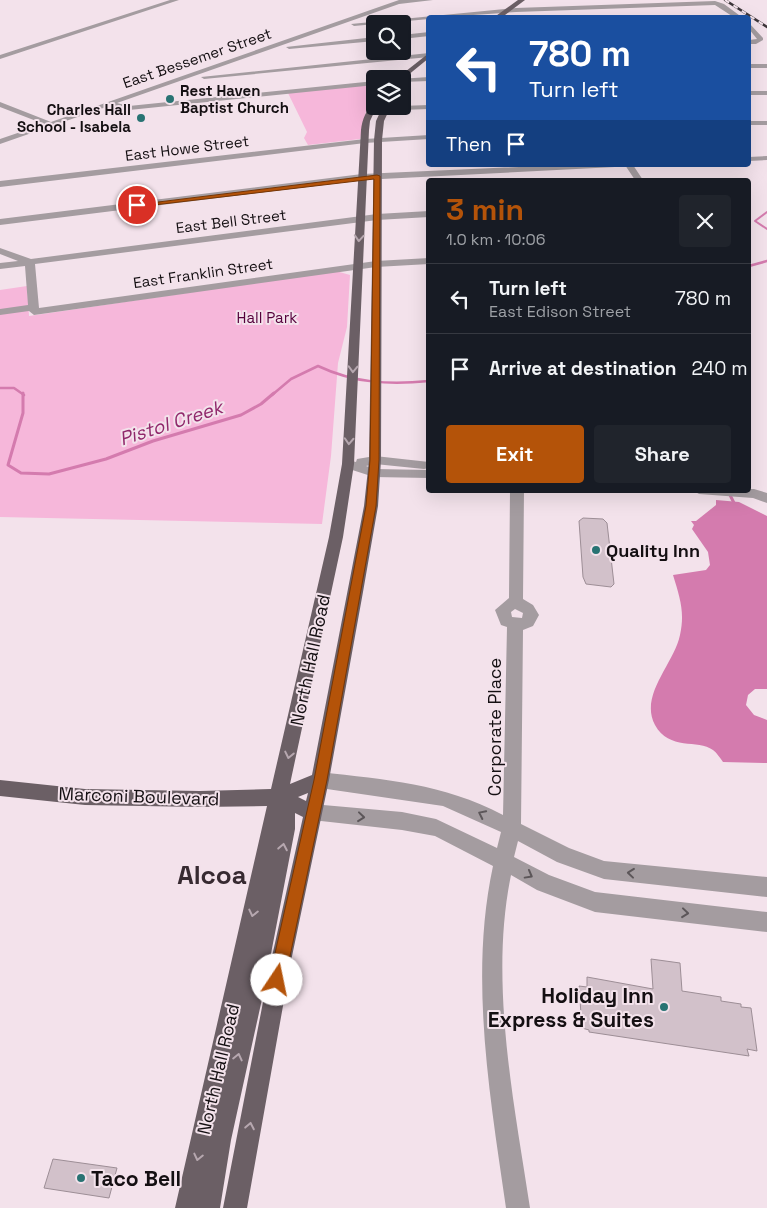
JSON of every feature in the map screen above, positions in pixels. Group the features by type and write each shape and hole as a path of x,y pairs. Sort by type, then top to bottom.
{"main road":[{"path":"495,14 509,0"},
{"path":"507,10 522,0"},
{"path":"410,70 426,57"},
{"path":"411,77 426,66"},
{"name":"North Hall Road","path":"187,1208 328,580 348,464 362,178 366,121 369,115"},
{"name":"North Hall Road","path":"235,1208 281,961 320,780 356,592 374,466 377,176 378,140 382,115"},
{"name":"Marconi Boulevard","path":"0,788 85,797 200,799 278,797 320,780"},
{"path":"208,1208 219,1140 254,990 286,830 286,811 278,797"},
{"name":"Marconi Boulevard","path":"278,797 312,812"}],"street":[{"path":"0,57 176,0"},
{"name":"East Bessemer Street","path":"0,142 401,1 430,0"},
{"path":"479,15 495,14 507,10 715,3 722,5 736,15"},
{"path":"516,10 520,15"},
{"path":"335,24 426,18"},
{"path":"751,27 761,39 760,41 751,42"},
{"path":"411,36 426,34"},
{"path":"265,49 366,40"},
{"path":"183,78 426,55"},
{"path":"751,66 767,66"},
{"path":"411,80 426,79"},
{"path":"109,104 129,108 366,84"},
{"path":"751,93 767,92"},
{"path":"0,104 50,124"},
{"path":"411,106 426,106"},
{"path":"751,123 767,123"},
{"name":"East Howe Street","path":"0,184 365,141 426,137"},
{"path":"751,159 767,158"},
{"path":"0,222 377,176 572,167"},
{"path":"630,167 638,178"},
{"name":"East Bell Street","path":"0,266 377,217 426,214"},
{"path":"0,252 30,262 34,309"},
{"name":"East Franklin Street","path":"0,312 376,264 426,261"},
{"path":"348,464 426,474"},
{"path":"374,466 426,466"},
{"name":"Corporate Place","path":"518,493 516,603 528,608 531,615 524,624 515,625 511,829 503,861 494,922 493,1005 498,1074 518,1208"},
{"path":"739,493 767,498"},
{"path":"320,780 414,792 444,798 476,811 564,856 604,870 767,887"},
{"path":"312,812 402,821 436,828 544,883 595,902 767,922"}],"green space":[{"path":"366,85 366,111 360,139 308,145 304,138 307,132 288,93"},
{"name":"Hall Park","path":"336,271 350,275 347,327 338,363 331,456 322,524 0,517 0,290 27,286 29,316"}],"shaded area":[{"path":"716,500 739,502 767,516 767,689 755,689 748,695 746,705 754,715 767,720 767,763 723,762 714,751 707,747 668,738 655,725 651,714 651,702 654,691 677,646 680,635 681,605 673,575 706,570 710,565 708,552 692,529 694,525 691,521 696,521 716,505"}],"building":[{"name":"Quality Inn","path":"583,518 603,519 607,523 614,584 611,587 586,584 583,577 579,521"},
{"name":"Holiday Inn Express & Suites","path":"651,959 680,963 682,991 721,997 721,1001 741,1004 741,1007 751,1008 757,1051 747,1049 749,1056 589,1032 589,1030 582,1028 579,986 587,987 587,977 653,989"},
{"name":"Taco Bell","path":"53,1159 117,1168 109,1198 44,1188"}],"waterway":[{"name":"Pistol Creek","path":"767,212 755,221 767,229"},
{"name":"Pistol Creek","path":"751,265 767,261"},
{"name":"Pistol Creek","path":"272,395 291,379 318,366 345,376 372,381 400,383 426,381"},
{"name":"Pistol Creek","path":"0,388 14,388 23,394"},
{"name":"Pistol Creek","path":"23,394 23,413 8,465 21,473 49,474 106,459 153,441 241,415 261,404 274,393"},
{"path":"729,493 734,503"}],"railway":[{"path":"725,0 748,15"},
{"path":"751,17 767,27"}],"place":[{"name":"Rest Haven Baptist Church","path":"170,99"},
{"name":"Charles Hall School - Isabela","path":"141,118"},
{"name":"Quality Inn","path":"596,550"},
{"name":"Holiday Inn Express & Suites","path":"664,1007"},
{"name":"Taco Bell","path":"81,1178"}],"district":[{"name":"Alcoa","path":"212,875"}],"route":[{"path":"137,205 377,176 373,424 375,460 371,506 320,780 277,980"}]}
